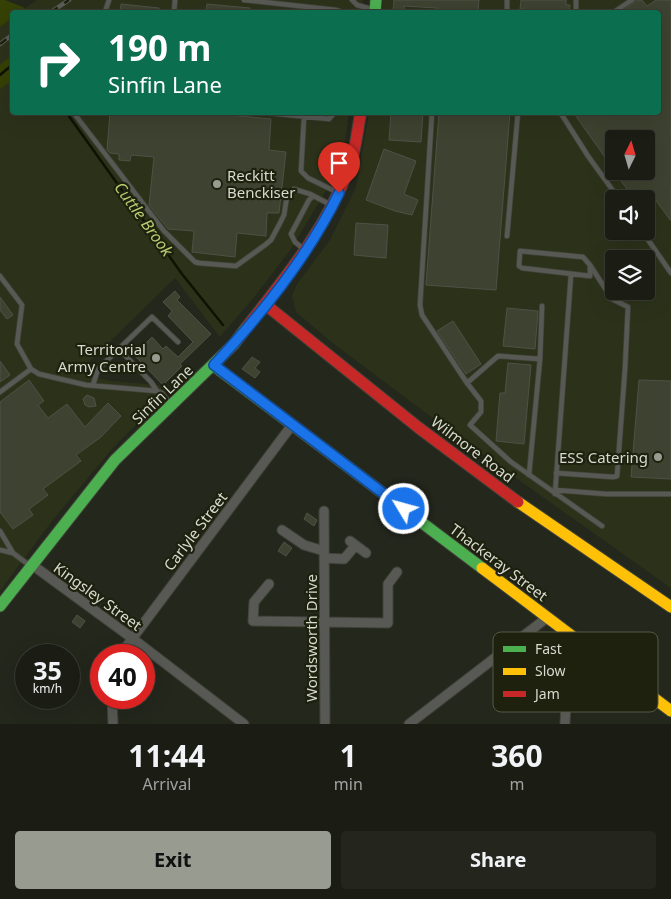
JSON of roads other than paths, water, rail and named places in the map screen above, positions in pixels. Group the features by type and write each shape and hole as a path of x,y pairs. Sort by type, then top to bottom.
{"street":[{"name":"Sinfin Lane","path":"0,606 115,460 234,344 306,251 333,206 350,166 360,115"},
{"name":"Wilmore Road","path":"266,305 471,468 599,559 671,607"},
{"name":"Thackeray Street","path":"214,365 568,632"},
{"name":"Carlyle Street","path":"128,644 292,425"},
{"name":"Wordsworth Drive","path":"324,512 325,724"},
{"path":"282,530 304,545 324,555 344,559 353,544 366,553"},
{"name":"Kingsley Street","path":"31,565 132,638 244,724"},
{"path":"269,584 254,602 253,621 388,623 388,584 398,572"},
{"path":"529,632 548,617"},
{"path":"409,724 493,659"},
{"name":"Thackeray Street","path":"658,701 671,711"},
{"path":"113,709 114,724"}],"lane":[{"path":"244,0 336,10"},
{"path":"352,0 357,5 375,8"},
{"path":"617,10 632,0"},
{"path":"75,115 164,231 199,264 236,266 271,240 284,215 287,196 294,189 298,189 333,206"},
{"path":"286,115 329,119 332,115"},
{"path":"432,115 420,306 422,315 481,401 481,412 470,424 511,462 602,526"},
{"path":"507,236 518,115"},
{"path":"562,115 612,190"},
{"path":"304,117 301,171 308,178 339,193"},
{"path":"306,251 295,242 291,234 292,229 313,196"},
{"path":"648,240 671,273"},
{"path":"556,473 617,476 628,307 612,299 590,265 583,257 520,251 519,266 522,268 590,276 590,265"},
{"path":"555,492 571,274"},
{"path":"0,276 22,304 17,344 31,369 39,374 93,385 157,391 162,393 171,405"},
{"path":"529,475 540,359 542,306"},
{"path":"93,385 98,369 152,317 178,342"},
{"path":"119,349 151,382 157,391"},
{"path":"467,383 498,356 540,359"},
{"path":"0,392 31,369"},
{"path":"555,492 671,494"},
{"path":"0,531 13,553"},
{"path":"0,550 13,553 31,565"}],"waterway":[{"name":"Cuttle Brook","path":"0,75 10,67"},
{"name":"Cuttle Brook","path":"68,115 182,274 223,325"}],"railway":[{"path":"54,10 69,0"},
{"path":"0,44 10,36"}],"place":[{"name":"Reckitt Benckiser","path":"217,184"},
{"name":"Territorial Army Centre","path":"156,358"},
{"name":"ESS Catering","path":"658,457"}]}
